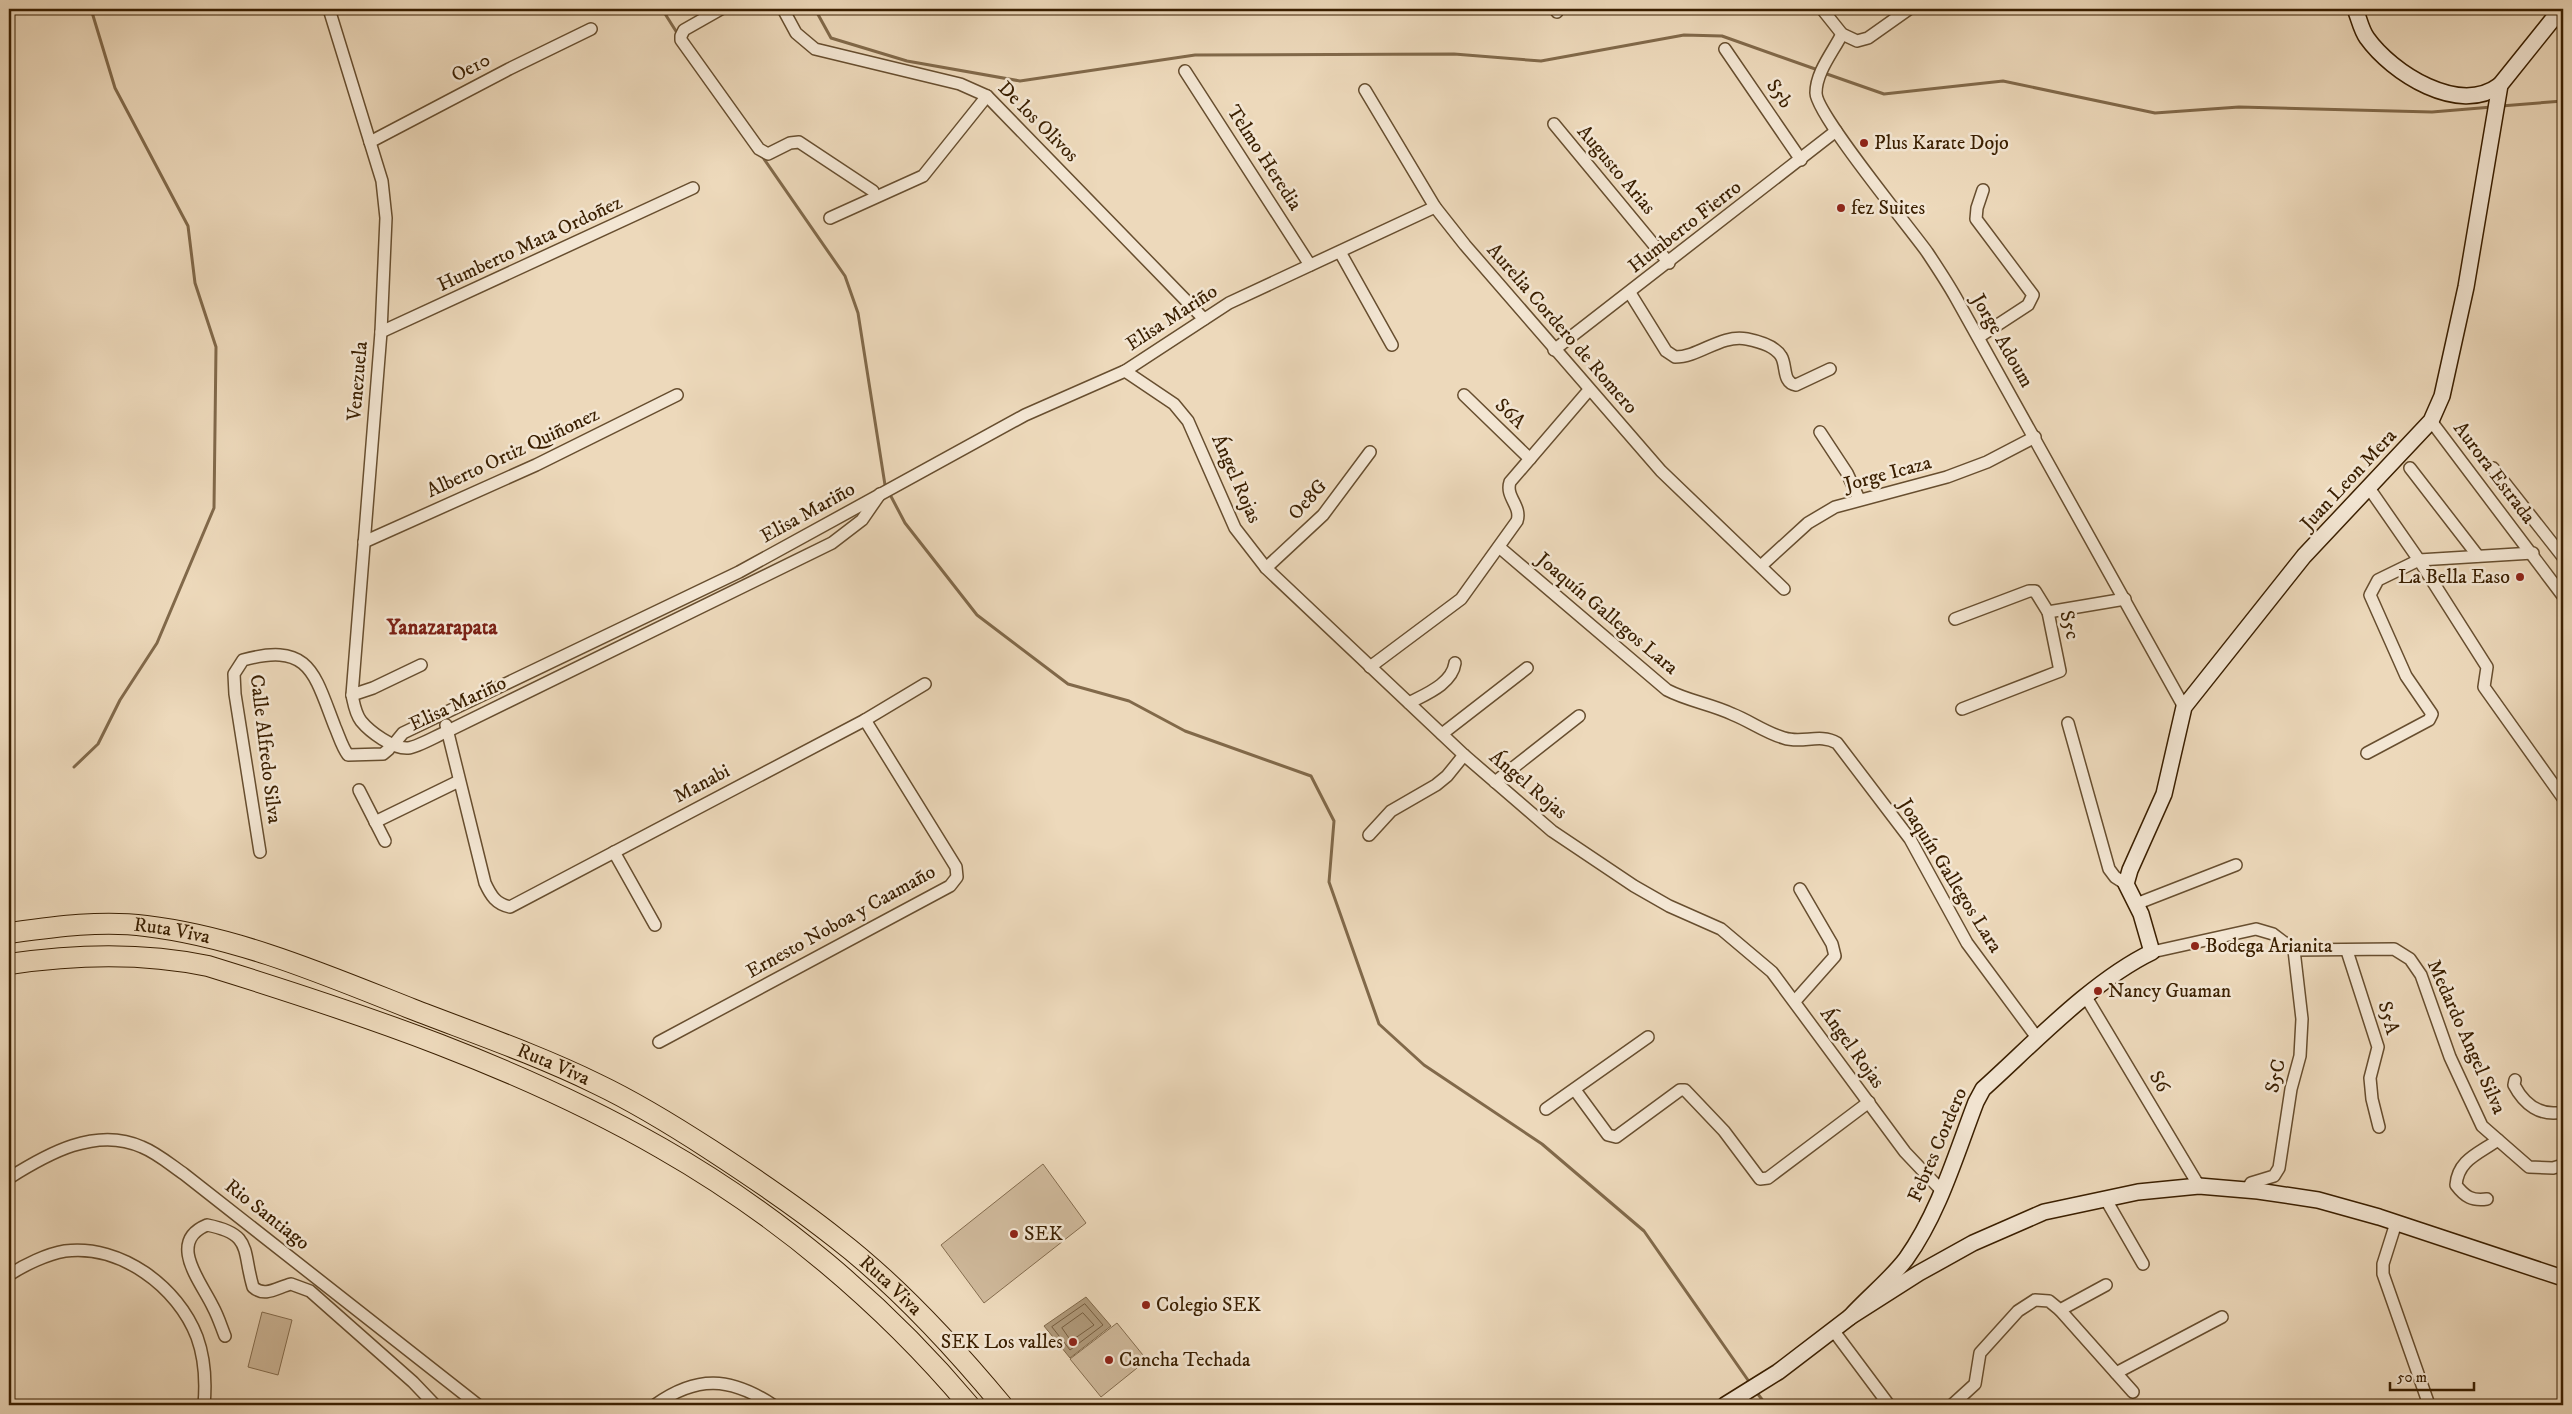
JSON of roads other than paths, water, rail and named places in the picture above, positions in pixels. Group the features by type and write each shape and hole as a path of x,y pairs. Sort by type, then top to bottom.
{"highway":[{"name":"Ruta Viva","path":"9,933 62,927 144,925 228,942 332,977 516,1049 598,1084 674,1126 756,1179 839,1240 914,1308 1002,1405"},
{"name":"Ruta Viva","path":"9,964 46,958 111,955 180,960 208,966 307,996 405,1030 585,1108 661,1148 734,1194 819,1257 901,1332 969,1405"}],"street":[{"name":"Venezuela","path":"329,9 382,181 386,218 381,332 352,695 355,711 361,721 391,743"},
{"path":"720,9 684,30 680,36 681,40 759,149 768,154 790,143 799,142 873,191"},
{"name":"De los Olivos","path":"783,9 796,33 815,49 960,84 987,96 1204,319"},
{"path":"1822,9 1840,38 1851,40 1863,40 1909,9"},
{"path":"2355,9 2365,35 2376,49 2407,75 2436,91 2463,96 2481,94 2500,85"},
{"name":"Juan Leon Mera","path":"2126,884 2130,870 2164,794 2184,706 2304,556 2431,421 2442,396 2466,287 2500,85 2561,9"},
{"name":"Oe10","path":"370,142 591,29"},
{"name":"Jorge Adoum","path":"1840,38 1822,71 1816,91 1816,100 1836,131 1927,252 1979,337 2184,706"},
{"name":"S5b","path":"1726,50 1801,160"},
{"name":"Telmo Heredia","path":"1186,71 1310,265"},
{"name":"Aurelia Cordero de Romero","path":"1365,90 1435,208 1554,350 1675,486 1762,565 1784,589"},
{"path":"830,218 923,176 987,96"},
{"name":"Augusto Arias","path":"1554,124 1669,263"},
{"name":"Humberto Fierro","path":"1554,350 1669,263 1836,131"},
{"name":"Humberto Mata Ordoñez","path":"381,332 693,188"},
{"path":"1979,337 2028,306 2033,295 1976,219 1977,208 1983,190"},
{"name":"Elisa Mariño","path":"391,743 403,733 772,554 1025,415 1125,371 1204,319 1251,292 1435,208"},
{"path":"1340,252 1392,346"},
{"path":"1630,293 1666,351 1675,357 1735,338 1758,342 1776,350 1782,358 1787,379 1792,384 1796,385 1830,369"},
{"name":"Ángel Rojas","path":"1125,371 1174,404 1188,421 1235,528 1266,568 1464,755 1552,831 1593,861 1669,906 1721,929 1772,972 1905,1152 1942,1191"},
{"path":"1370,667 1461,599 1519,516 1509,486 1589,390"},
{"name":"Alberto Ortiz Quiñonez","path":"364,542 536,465 678,395"},
{"name":"S6A","path":"1464,395 1530,459"},
{"name":"Aurora Estrada","path":"2431,421 2563,596"},
{"path":"1820,432 1847,473 1860,499"},
{"name":"Jorge Icaza","path":"1762,565 1808,523 1835,507 1968,470 2035,437"},
{"name":"Oe8G","path":"1266,568 1323,516 1370,452"},
{"path":"2410,468 2478,556"},
{"path":"2493,468 2563,557"},
{"path":"2369,488 2419,560 2487,667 2484,687 2563,798"},
{"name":"Elisa Mariño","path":"391,743 408,748 448,731 781,569 832,543 850,531 871,509 880,494"},
{"name":"Joaquín Gallegos Lara","path":"1499,547 1667,690 1733,714 1785,738 1796,740 1823,738 1837,743 1910,839 1967,943 2038,1039"},
{"path":"772,554 781,569"},
{"path":"2367,753 2429,720 2432,714 2406,676 2370,595 2378,580 2419,560 2532,554"},
{"name":"S5c","path":"1956,619 2029,591 2034,591 2048,612 2060,672 1962,709"},
{"path":"2048,612 2125,599"},
{"name":"Calle Alfredo Silva","path":"260,852 235,694 234,674 242,660 260,655 286,654 305,663 316,679 348,755 383,754 389,749 391,743"},
{"path":"1409,703 1446,681 1454,671 1455,663"},
{"path":"352,695 373,688 421,665"},
{"path":"1442,734 1527,668"},
{"name":"Manabi","path":"459,781 485,883 496,901 502,906 517,905 865,720 925,684"},
{"path":"375,822 459,781 444,713"},
{"path":"1495,782 1578,716"},
{"name":"Ernesto Noboa y Caamaño","path":"659,1042 950,886 957,877 956,866 865,720"},
{"path":"2068,723 2109,869 2115,878 2126,884 2142,914 2152,952 2256,929 2273,934 2294,950"},
{"path":"1368,836 1391,811 1436,785 1447,776 1464,755"},
{"path":"359,790 385,841"},
{"path":"614,852 655,925"},
{"path":"2136,904 2236,865"},
{"path":"1795,1001 1833,961 1835,951 1800,889"},
{"name":"Medardo Angel Silva","path":"2294,950 2347,951 2394,949 2410,958 2422,975 2450,1057 2482,1126 2529,1167 2553,1168 2563,1164"},
{"name":"S5C","path":"2247,1190 2251,1183 2274,1176 2279,1168 2291,1089 2300,1056 2302,1019 2294,950"},
{"name":"S5A","path":"2347,951 2378,1047 2370,1078 2372,1099 2379,1128"},
{"name":"Febres Cordero","path":"1850,1317 1904,1260 1916,1242 1942,1191 1976,1102 1983,1089 2086,997 2133,962 2152,952"},
{"name":"S6","path":"2086,997 2199,1186"},
{"path":"1546,1109 1648,1037"},
{"path":"2515,1080 2514,1084 2521,1099 2529,1105 2553,1114 2563,1112"},
{"path":"1575,1090 1608,1136 1616,1137 1680,1090 1685,1090 1724,1131 1760,1179 1768,1178 1869,1102"},
{"name":"Rio Santiago","path":"9,1178 49,1154 77,1143 110,1140 144,1147 192,1180 478,1405"},
{"path":"2487,1199 2477,1201 2466,1197 2456,1185 2457,1171 2466,1162 2498,1140"},
{"path":"1725,1405 1778,1372 1850,1317 1950,1254 2000,1230 2044,1212 2105,1198 2199,1186 2247,1190 2318,1200 2396,1223 2563,1278"},
{"path":"2105,1198 2144,1264"},
{"path":"2396,1223 2383,1264 2383,1274 2428,1402 2427,1405"},
{"path":"224,1336 214,1307 191,1268 188,1257 189,1244 196,1231 207,1225 224,1228 239,1238 247,1254 253,1287 257,1290 268,1292 291,1284 310,1292 413,1382 435,1405"},
{"path":"9,1275 44,1258 65,1252 87,1252 113,1257 154,1279 173,1296 187,1316 197,1338 203,1362 204,1405"},
{"path":"2060,1310 2106,1285"},
{"path":"1952,1405 1975,1384 1980,1353 2018,1311 2035,1300 2049,1301 2060,1310 2133,1392"},
{"path":"2116,1373 2222,1317"},
{"path":"1833,1330 1889,1405"},
{"path":"655,1405 683,1388 702,1383 720,1383 738,1386 773,1405"}],"water":[{"name":"SEK Los valles","path":"1086,1297 1111,1326 1070,1358 1044,1326"}],"waterway":[{"path":"74,767 98,744 120,700 157,643 214,508 216,347 195,283 188,226 115,88 91,9"},
{"path":"662,9 679,36"},
{"path":"815,9 831,38 907,61 1020,81 1195,55 1454,54 1541,61 1684,35 1722,36 1818,70"},
{"path":"1824,73 1884,94 2003,81 2155,113 2239,107 2432,112 2492,107"},
{"path":"2501,106 2563,101"},
{"path":"762,156 845,276 858,313 885,485 905,523 977,615 1068,684 1129,701 1185,731 1311,776 1334,821 1329,882 1379,1024 1424,1065 1542,1144 1644,1231 1750,1383"},
{"path":"1755,1390 1766,1405"}],"place":[{"name":"Plus Karate Dojo","path":"1864,143"},
{"name":"fez Suites","path":"1841,208"},
{"name":"La Bella Easo","path":"2520,577"},
{"name":"Bodega Arianita","path":"2195,946"},
{"name":"Nancy Guaman","path":"2098,991"},
{"name":"SEK","path":"1014,1234"},
{"name":"Colegio SEK","path":"1146,1305"},
{"name":"SEK Los valles","path":"1073,1342"},
{"name":"Cancha Techada","path":"1109,1360"}],"district":[{"name":"Yanazarapata","path":"442,628"}]}
